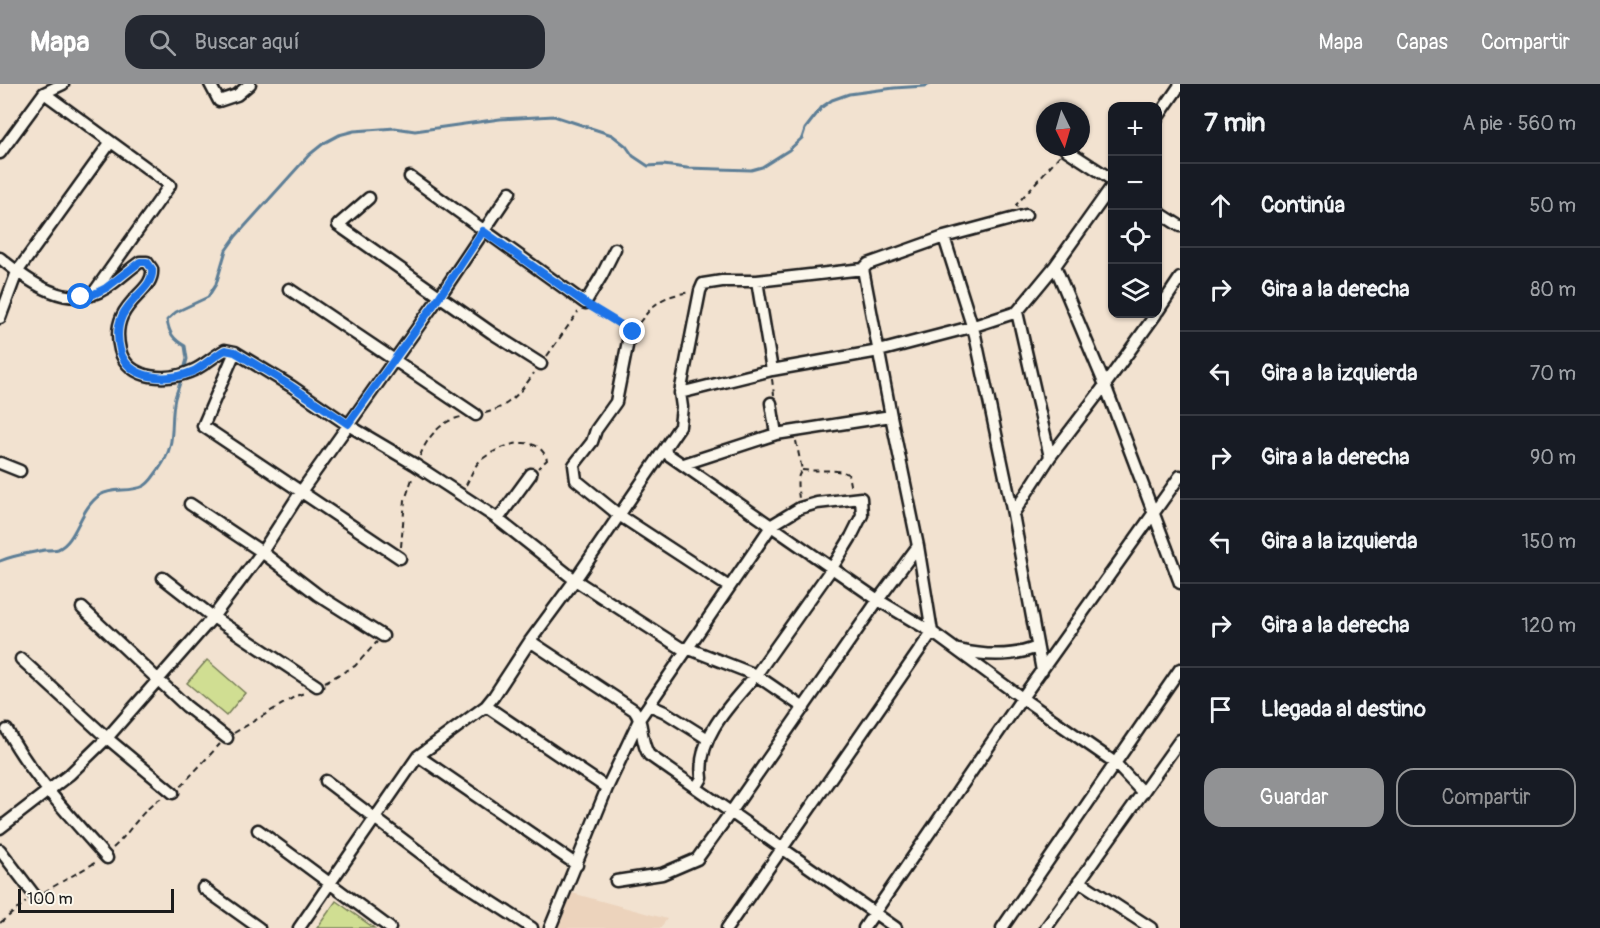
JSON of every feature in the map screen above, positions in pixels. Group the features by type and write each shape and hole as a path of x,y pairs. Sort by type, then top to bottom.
{"street":[{"path":"0,153 44,93 63,84"},
{"path":"210,84 219,101 237,95 250,84"},
{"path":"1162,111 1180,85"},
{"path":"44,93 170,185 92,295"},
{"path":"0,318 16,272 110,142"},
{"path":"1076,156 1108,177"},
{"path":"410,177 585,303 615,249"},
{"path":"0,828 70,774 106,738 213,617 262,552 300,493 440,296 510,192"},
{"path":"680,393 772,370 879,351 971,327 1017,312 1055,267 1108,193"},
{"path":"369,198 338,225 541,364"},
{"path":"299,928 418,756 486,706 494,696 680,426 682,407 680,393 703,285 863,269 868,264 944,237 1026,215"},
{"path":"1162,215 1180,226"},
{"path":"944,237 975,335 1013,514 1042,671"},
{"path":"0,258 16,272 63,296 73,297 92,295 106,288 140,262 147,262 153,274 129,303 118,328 123,357 132,369 141,374 165,377 185,374 225,350 235,352 498,519 575,580 681,648 687,648 756,675 804,708"},
{"path":"1055,267 1105,385 1180,583"},
{"path":"727,928 932,632 918,546 863,269"},
{"path":"1162,305 1180,278"},
{"path":"757,281 772,370"},
{"path":"290,289 476,415"},
{"path":"1017,312 1050,457"},
{"path":"1013,514 1050,457 1153,318"},
{"path":"633,332 628,341 616,402 596,430 592,442 574,465 576,480 619,515 729,587"},
{"path":"235,352 203,426 400,558"},
{"path":"771,403 776,434"},
{"path":"684,464 776,434 891,416"},
{"path":"663,451 878,600 956,649 1114,762 1143,793"},
{"path":"0,463 20,471"},
{"path":"498,519 531,474"},
{"path":"864,928 1022,698 1180,476"},
{"path":"550,928 607,788 640,718 772,525 801,508 831,500 861,498 862,515 832,568 756,675 724,711 708,739 700,765 702,778 696,788"},
{"path":"190,504 262,552 318,595 383,636"},
{"path":"616,881 663,874 697,859 918,546"},
{"path":"163,578 213,617 317,686"},
{"path":"82,608 186,706 227,738"},
{"path":"530,641 634,710 640,718 642,745 649,755 896,928"},
{"path":"956,649 971,653 1007,654 1037,647"},
{"path":"21,659 106,738 173,793"},
{"path":"1002,928 1180,669"},
{"path":"649,705 665,712 708,739"},
{"path":"486,706 607,788"},
{"path":"7,730 14,743 49,789 108,858"},
{"path":"1046,928 1180,740"},
{"path":"418,756 577,865"},
{"path":"326,781 447,873 532,928"},
{"path":"258,830 390,928"},
{"path":"0,850 35,897"},
{"path":"1079,881 1151,928"},
{"path":"203,888 259,928"}],"path":[{"path":"1026,215 1016,205 1059,156"},
{"path":"585,303 633,332 654,304 672,296 700,291"},
{"path":"771,403 774,397 772,370"},
{"path":"794,432 802,470"},
{"path":"461,496 479,461 501,449 521,442 532,444 543,451 547,460"},
{"path":"802,470 848,474 853,499"},
{"path":"801,508 797,482 802,470"},
{"path":"0,923 24,903 108,858 112,850 146,811 159,800 173,793 227,738 270,710 355,666 383,636"}],"shaded area":[{"path":"572,893 667,919 660,928 558,928"}],"green space":[{"path":"207,660 245,693 226,716 187,683"},
{"path":"336,901 374,928 317,928"}],"waterway":[{"path":"184,370 187,359 185,346 172,335 167,320 176,312 208,297 216,284 226,250 236,236 309,155 339,135 354,131 395,128 415,131 500,119 554,116 612,135 626,146 633,156 648,166 751,170 762,167 789,150 802,138 805,129 822,107 832,100 849,94 930,84"},
{"path":"0,561 22,554 58,549 70,539 87,508 100,495 110,491 139,488 149,482 169,450 173,408 182,376"}],"route":[{"path":"81,297 100,292 133,266 140,262 147,262 153,274 143,290 129,303 119,324 120,351 132,369 152,377 185,374 202,366 225,350 235,352 348,424 440,296 483,231 585,303 633,332"}]}
